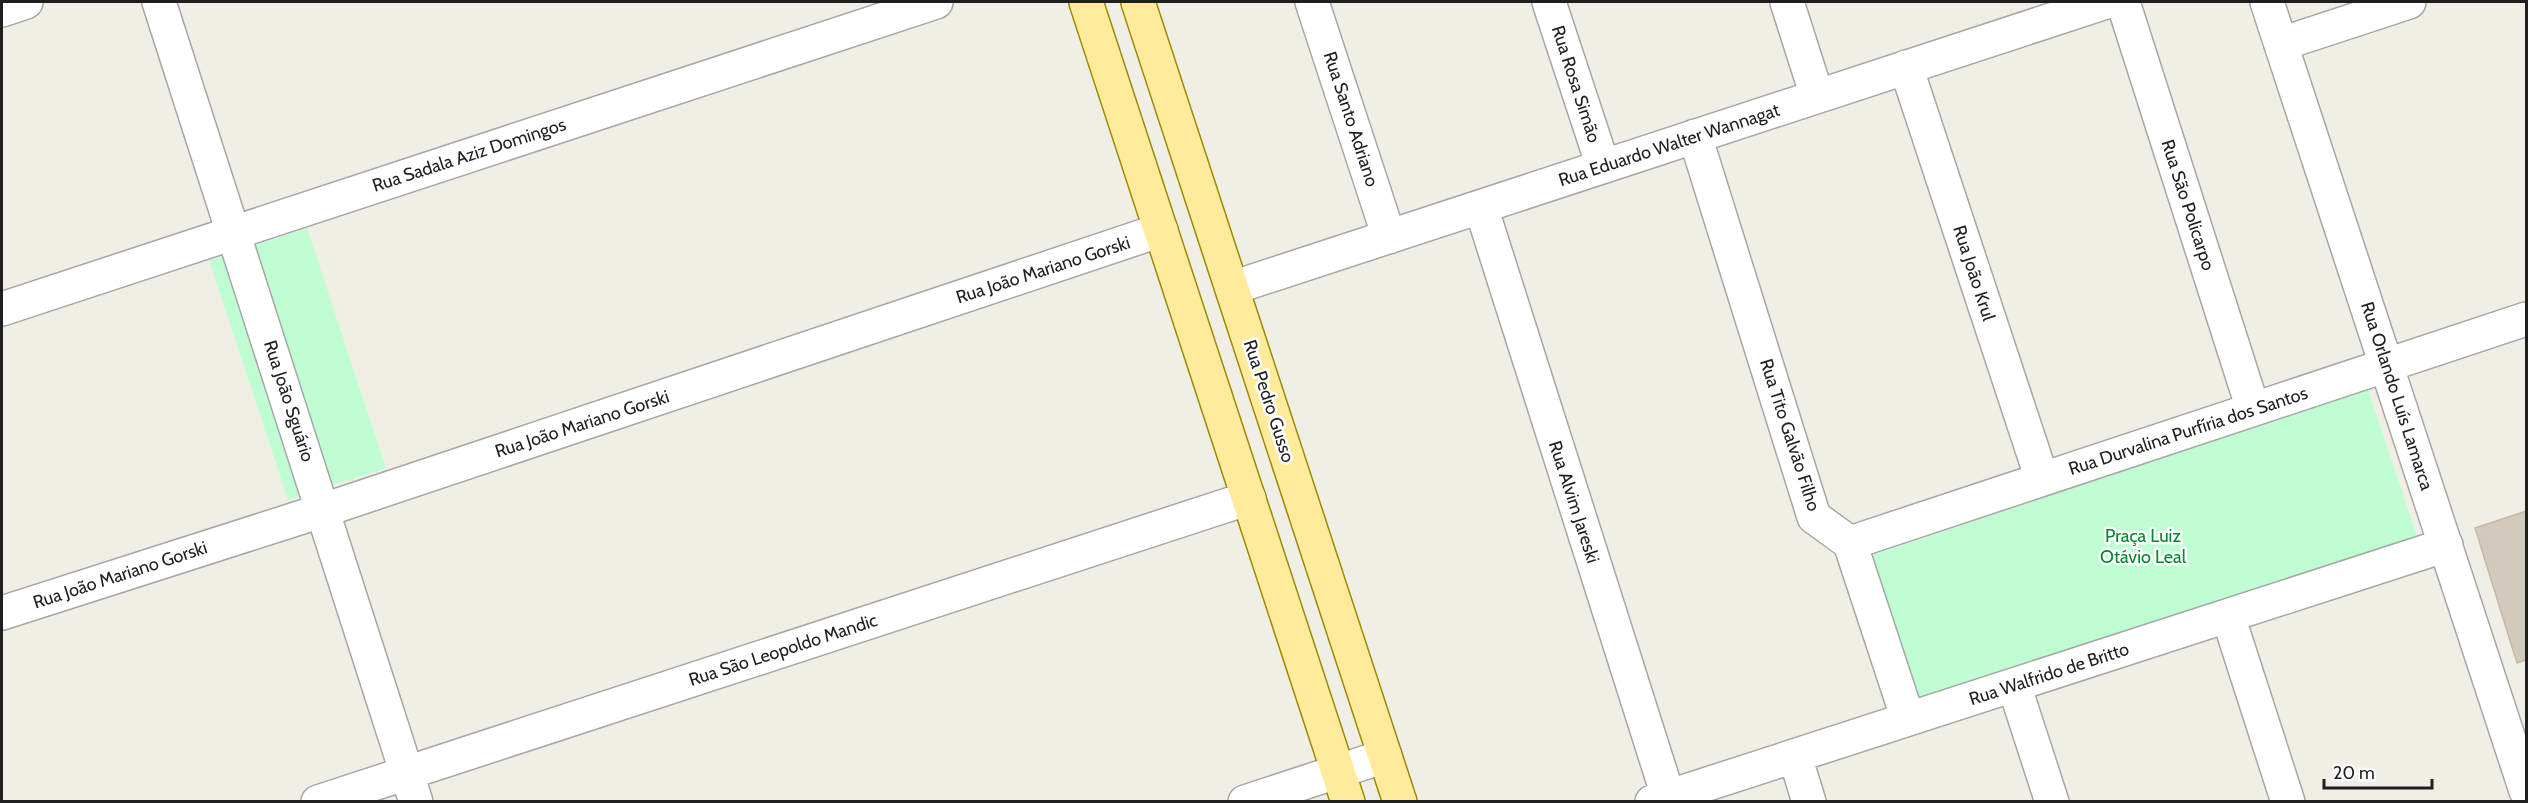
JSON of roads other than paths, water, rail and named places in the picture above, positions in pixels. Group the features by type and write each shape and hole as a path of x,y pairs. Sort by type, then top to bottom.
{"main road":[{"path":"1086,2 1343,786"},
{"name":"Rua Pedro Gusso","path":"1138,2 1400,801"}],"street":[{"path":"2,10 26,2"},
{"name":"Rua João Sguário","path":"159,2 412,787"},
{"name":"Rua Sadala Aziz Domingos","path":"2,309 936,2"},
{"name":"Rua Santo Adriano","path":"1312,2 1389,237"},
{"name":"Rua Rosa Simão","path":"1549,2 1603,166"},
{"path":"1787,2 1817,96"},
{"name":"Rua Eduardo Walter Wannagat","path":"1232,288 1906,67 2025,14 2106,2"},
{"name":"Rua São Policarpo","path":"2123,2 2253,409"},
{"name":"Rua Orlando Luís Lamarca","path":"2267,2 2526,791"},
{"path":"2281,44 2409,2"},
{"name":"Rua João Krul","path":"1906,67 2042,479"},
{"name":"Rua Tito Galvão Filho","path":"1695,136 1814,517 1850,543"},
{"name":"Rua Alvim Jareski","path":"1481,207 1660,799"},
{"name":"Rua João Mariano Gorski","path":"2,613 324,510 1161,230"},
{"name":"Rua Durvalina Purfíria dos Santos","path":"1850,543 2526,319"},
{"name":"Rua São Leopoldo Mandic","path":"318,801 412,787 1249,498"},
{"path":"1850,543 1908,719"},
{"name":"Rua Walfrido de Britto","path":"1660,799 2446,545"},
{"path":"2228,616 2289,801"},
{"path":"2014,685 2052,801"},
{"path":"1245,801 1343,786 1385,756"},
{"path":"1795,756 1809,801"}],"park label":[{"name":"Praça Luiz Otávio Leal","path":"2143,546"}]}
